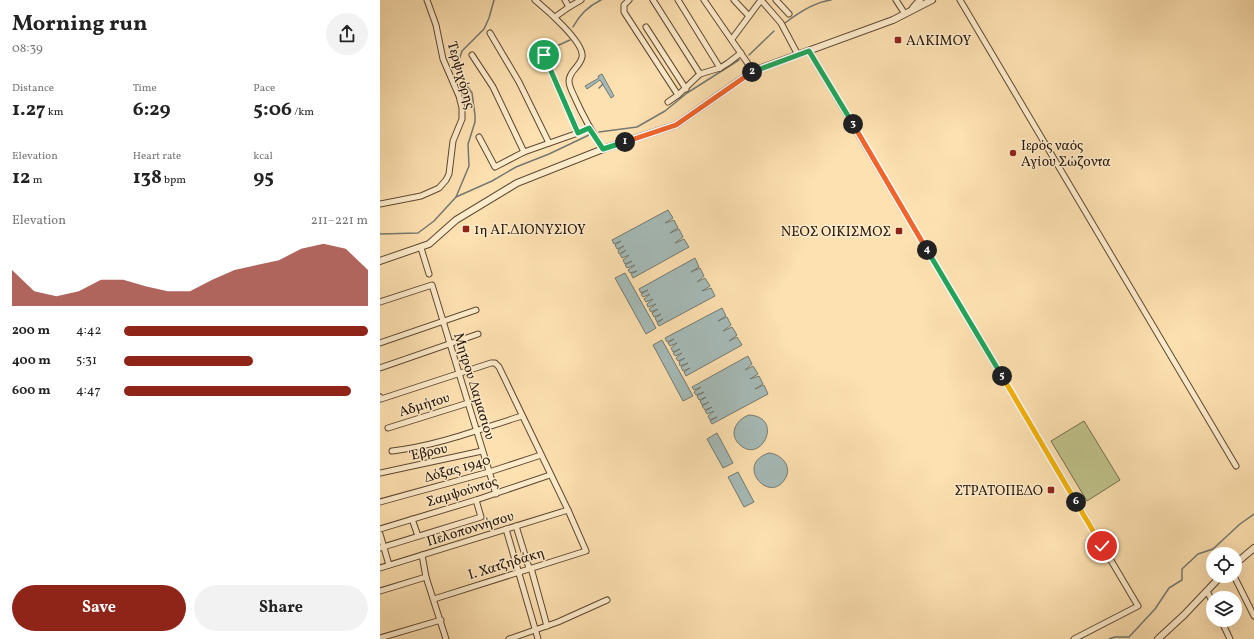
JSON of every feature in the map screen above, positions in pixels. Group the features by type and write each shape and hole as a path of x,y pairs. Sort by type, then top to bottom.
{"street":[{"name":"Τερψιχόρης","path":"380,204 421,196 439,188 449,174 454,141 462,119 460,102 443,59 436,25 427,0"},
{"path":"535,0 555,17 581,49 582,58 570,74 569,83 589,128 603,149"},
{"path":"565,0 569,7"},
{"path":"555,17 581,0"},
{"path":"629,0 624,5 624,12 678,96"},
{"path":"654,0 700,74"},
{"path":"678,0 720,68"},
{"path":"704,0 753,71"},
{"path":"734,0 748,16"},
{"path":"732,39 761,0 781,23 798,55"},
{"path":"776,0 789,14"},
{"path":"896,0 908,12"},
{"path":"908,12 919,0"},
{"path":"380,261 421,248 435,239 456,220 517,183 603,149 676,125 753,71 809,51 821,45 867,30 932,0"},
{"path":"960,0 1236,466"},
{"path":"646,27 686,89"},
{"path":"490,33 519,82 549,143"},
{"path":"809,51 1138,606 1074,639"},
{"path":"668,102 678,96 700,74 720,68 741,53"},
{"path":"472,54 493,87 524,152"},
{"path":"544,55 578,133"},
{"path":"479,137 495,167 524,152 589,128"},
{"path":"421,248 429,274"},
{"name":"Μητρου Δαμασιου","path":"380,302 432,285 496,494"},
{"path":"380,343 476,310"},
{"path":"380,368 478,334"},
{"path":"380,397 381,399 491,362 495,363 499,367 540,456 568,510"},
{"name":"Αδμήτου","path":"388,428 468,404"},
{"path":"392,451 421,447 522,416"},
{"name":"Έβρου","path":"380,473 482,451"},
{"name":"Δόξας 1940","path":"380,502 489,472 540,456"},
{"name":"Σαμψούντος","path":"380,529 550,476"},
{"path":"382,548 481,516 476,500"},
{"name":"Πελοποννήσου","path":"380,568 568,510"},
{"name":"Ι. Χατζηδάκη","path":"434,599 586,551 568,510"},
{"path":"412,520 418,536"},
{"path":"516,526 547,626"},
{"path":"506,529 538,639"},
{"path":"380,534 382,548 389,566"},
{"path":"1242,558 1254,549"},
{"path":"422,555 426,577 446,639"},
{"path":"380,591 426,577"},
{"path":"1207,591 1214,583"},
{"path":"1238,583 1254,616"},
{"path":"1158,639 1206,592"},
{"path":"509,639 535,631 607,600"},
{"path":"380,638 441,620"},
{"path":"1224,627 1230,639"}],"green space":[{"path":"1084,421 1120,480 1087,501 1051,441"}],"water":[{"path":"602,74 614,96 611,98 600,80 587,89 585,86 599,78 598,76"},
{"path":"668,210 673,218 665,223 674,220 678,228 670,233 679,229 683,237 675,243 684,239 689,247 633,278 631,274 637,271 630,273 628,270 635,265 627,268 625,265 632,261 625,264 623,260 629,255 622,258 620,255 626,250 619,254 618,250 624,246 617,249 615,245 621,241 614,244 612,240"},
{"path":"695,258 699,267 691,272 700,268 704,276 697,282 705,278 710,286 702,291 711,288 715,296 659,326 657,323 663,319 657,322 655,318 661,314 654,317 652,313 658,309 651,312 649,309 656,304 648,307 647,304 653,299 646,302 644,299 650,294 643,297 641,294 648,290 641,293 639,289"},
{"path":"625,273 656,328 646,334 615,278"},
{"path":"722,308 726,316 718,321 727,317 731,325 723,331 732,327 737,335 729,341 737,337 742,345 686,376 684,372 690,368 683,371 681,367 688,363 680,366 679,362 685,358 678,361 676,358 682,353 675,356 673,353 680,349 673,352 671,348 677,343 670,346 668,343 674,339 667,342 665,338"},
{"path":"662,340 693,396 683,401 653,345"},
{"path":"748,356 752,364 745,370 753,366 758,374 750,379 759,376 763,384 755,389 764,385 768,394 712,424 710,421 717,417 710,420 708,416 714,411 707,414 705,411 712,407 705,410 702,406 709,402 702,405 700,401 706,397 699,400 697,396 704,392 696,395 694,392 701,387 694,390 692,387"},
{"path":"749,415 760,418 766,423 766,438 761,445 755,449 747,449 739,444 734,435 735,427 738,423"},
{"path":"717,433 733,463 723,468 707,439"},
{"path":"769,453 781,458 787,465 788,470 785,479 778,486 771,487 764,485 758,480 754,473 754,465 759,458"},
{"path":"738,472 754,502 744,507 728,477"}],"waterway":[{"path":"456,197 469,166 468,144 475,122 472,93 464,82 458,63 462,51 484,29 494,0"},
{"path":"573,27 578,18 585,11 601,0"},
{"path":"785,23 807,8 831,0"},
{"path":"749,55 774,31"},
{"path":"528,59 570,40"},
{"path":"599,132 637,127 665,111 687,93 739,60"},
{"path":"599,88 603,84"},
{"path":"380,234 418,233 434,221 456,197 492,181 516,167 549,154 589,135"},
{"path":"1109,639 1115,637 1129,637 1155,609 1169,588 1182,580 1182,569 1198,554 1213,549 1240,524 1254,514"}],"place":[{"name":"ΑΛΚΙΜΟΥ","path":"898,40"},
{"name":"Ιερός ναός Αγίου Σώζοντα","path":"1013,153"},
{"name":"1η ΑΓ.ΔΙΟΝΥΣΙΟΥ","path":"466,229"},
{"name":"ΝΕΟΣ ΟΙΚΙΣΜΟΣ","path":"899,231"},
{"name":"ΣΤΡΑΤΟΠΕΔΟ","path":"1051,490"}],"route":[{"path":"544,55 578,133 589,128 603,149 676,125 753,71 809,51 1102,546"}]}
